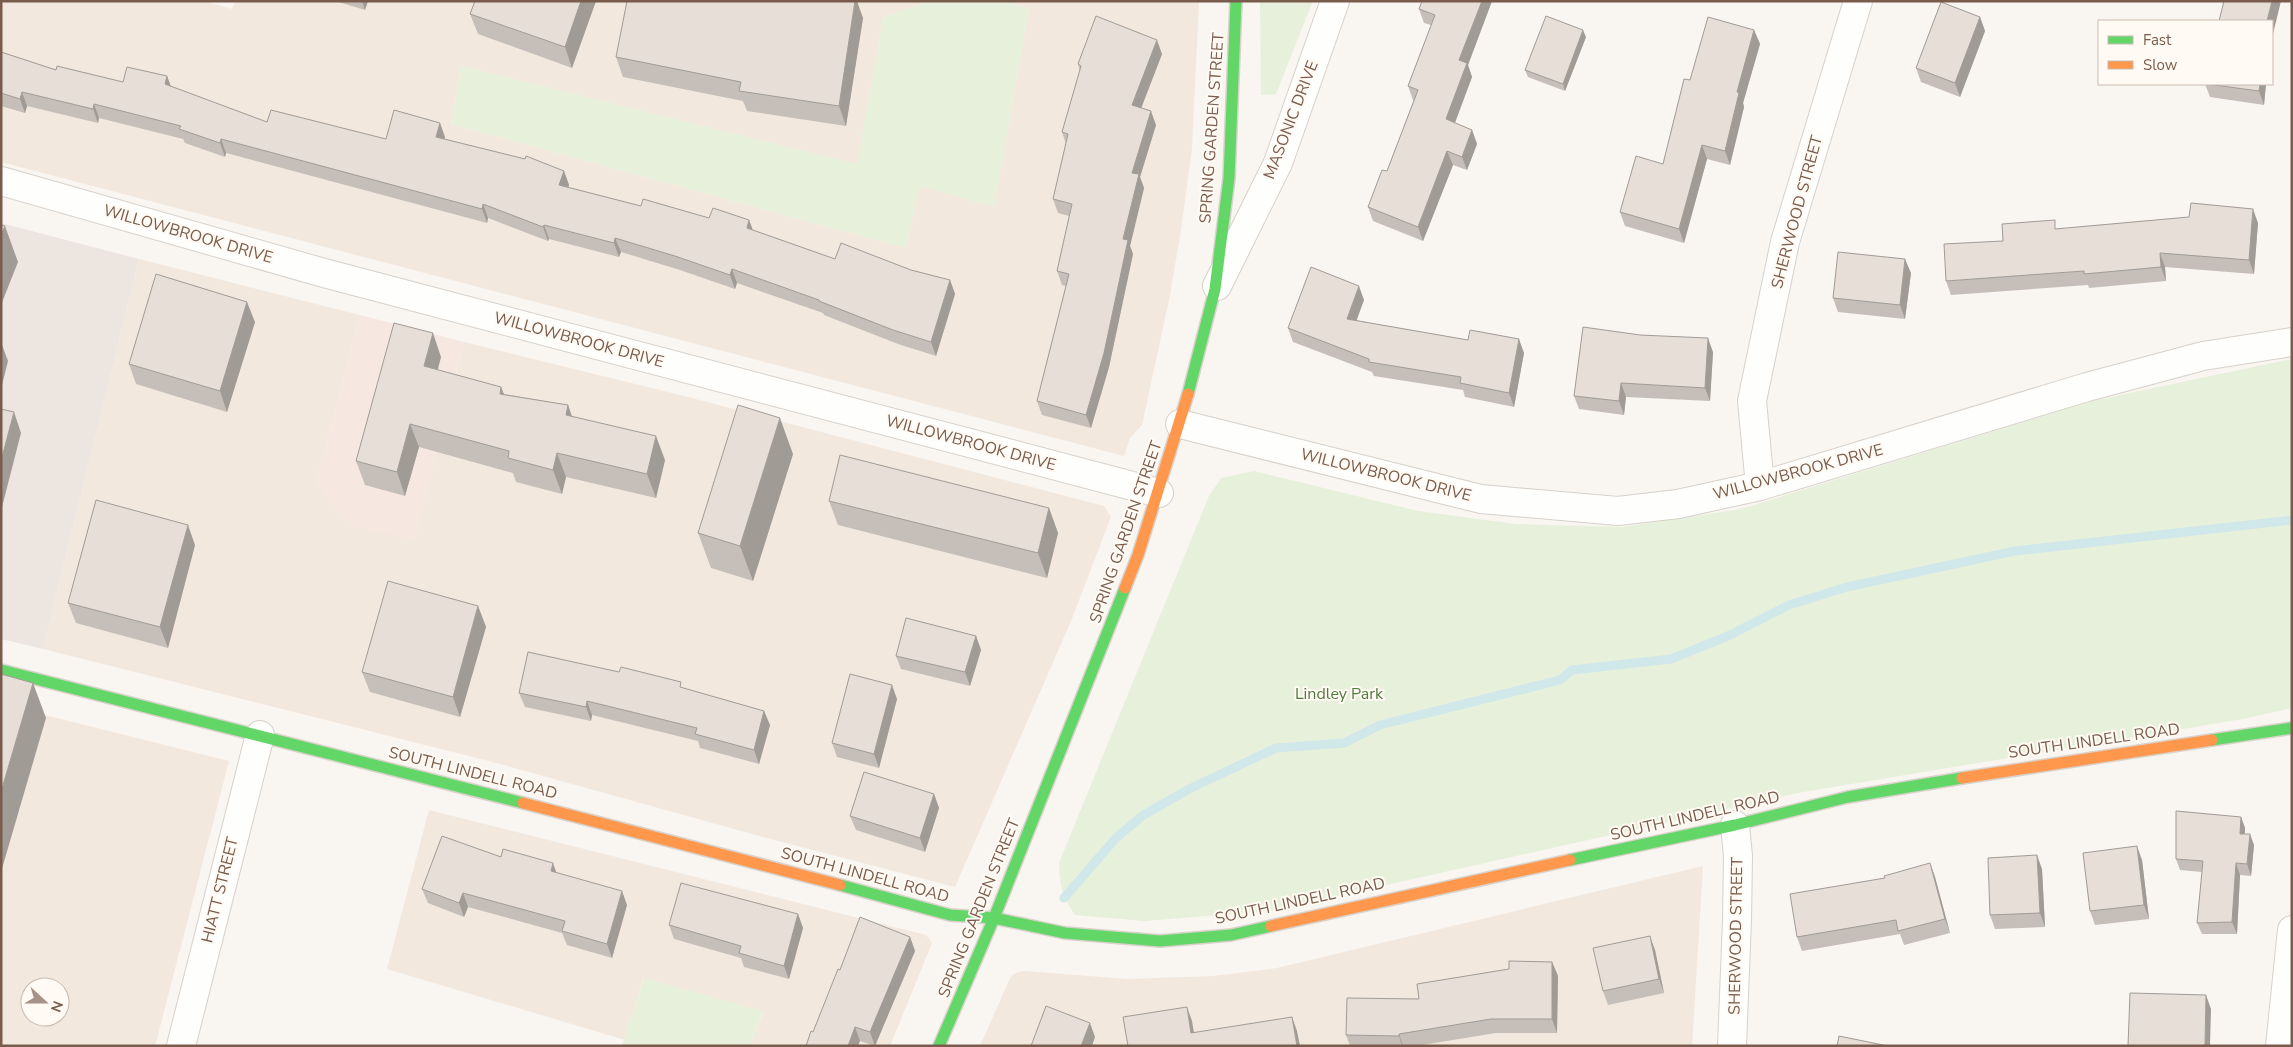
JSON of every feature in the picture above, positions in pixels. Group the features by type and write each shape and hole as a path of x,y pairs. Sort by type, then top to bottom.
{"street":[{"name":"SPRING GARDEN STREET","path":"939,1046 994,918 1138,555 1180,424 1215,289 1229,178 1236,1"},
{"name":"MASONIC DRIVE","path":"1215,289 1278,163 1335,1"},
{"name":"SHERWOOD STREET","path":"1760,486 1752,401 1785,242 1858,1"},
{"name":"WILLOWBROOK DRIVE","path":"1,181 324,272 1159,493"},
{"name":"WILLOWBROOK DRIVE","path":"1180,424 1481,499 1618,511 1678,504 1760,486 2097,384 2203,356 2292,342"},
{"name":"SOUTH LINDELL ROAD","path":"1,670 260,734 846,886 950,915 994,918 1065,933 1160,941 1231,935 1426,890 1735,825 1848,797 2055,762 2292,728"},
{"name":"HIATT STREET","path":"181,1046 260,734"},
{"name":"SHERWOOD STREET","path":"1732,1046 1738,920 1738,856 1735,825"},
{"path":"2280,1046 2292,930"}],"shaded area":[{"path":"1,1 204,1 232,9 235,1 931,1 883,17 858,165 461,66 451,124 905,248 920,185 994,206 1029,8 1002,1 1199,1 1192,148 1181,230 1170,295 1142,425 1130,438 1124,456 1,162"},
{"path":"1,223 139,259 43,649 1,639"},
{"path":"139,259 360,315 316,484 414,539 464,342 688,397 1104,506 1111,517 1071,621 955,887 763,837 493,762 43,649"},
{"path":"360,315 464,342 414,540 350,525 316,484"},
{"path":"1,704 229,761 155,1046 1,1046"},
{"path":"429,810 926,935 932,943 890,1046 750,1046 763,1012 643,979 625,1040 387,969"},
{"path":"1703,866 1692,1046 980,1046 1011,976 1018,972 1127,979 1214,976 1277,968"}],"green space":[{"path":"931,1 1002,1 1029,8 994,207 920,186 905,248 451,124 461,66 857,164 883,17"},
{"path":"1260,1 1313,1 1276,94 1261,95"},
{"name":"Lindley Park","path":"2292,359 2292,708 2243,719 1803,792 1270,911 1144,921 1075,915 1064,896 1059,863 1209,496 1221,478 1254,471 1418,511 1516,524 1622,527 1741,509 2092,401"},
{"path":"644,978 763,1011 750,1046 622,1046"}],"building":[{"path":"475,1 581,1 565,47 470,14"},
{"path":"627,1 855,1 839,106 739,91 741,82 616,57"},
{"path":"1422,1 1482,1 1459,60 1467,63 1446,119 1472,130 1462,157 1447,151 1418,227 1368,207 1382,170 1387,171 1418,90 1408,86 1435,15 1419,9"},
{"path":"2224,1 2272,1 2267,20 2219,20"},
{"path":"1941,2 1980,17 1955,83 1916,68"},
{"path":"1096,16 1157,40 1132,105 1151,111 1132,173 1139,174 1123,239 1128,240 1104,353 1086,415 1037,401 1069,274 1057,271 1072,204 1053,199 1068,134 1062,132 1081,66 1078,64"},
{"path":"1546,16 1583,30 1563,84 1525,70"},
{"path":"1708,17 1754,30 1737,92 1739,93 1725,151 1702,145 1679,229 1620,212 1636,156 1663,164 1684,79 1690,80"},
{"path":"1,52 56,70 57,66 123,82 127,67 167,76 165,84 267,122 271,110 386,139 394,110 440,123 436,137 525,159 526,156 564,171 559,185 641,206 643,199 709,218 713,208 749,220 747,228 835,259 841,243 911,270 950,280 931,342 893,330 819,300 732,269 730,275 615,238 614,243 544,225 543,227 483,204 482,209 221,139 220,143 179,129 181,126 94,104 93,109 22,92 20,99 1,93"},
{"path":"2214,85 2260,85 2259,91"},
{"path":"2191,203 2253,209 2249,260 2160,253 2161,267 2084,274 2084,271 1946,281 1944,244 2003,241 2002,224 2055,220 2055,229 2189,217"},
{"path":"1,225 5,226 1,235"},
{"path":"1838,252 1905,259 1900,305 1833,298"},
{"path":"1311,267 1359,286 1347,319 1468,340 1470,330 1519,339 1509,393 1460,383 1461,377 1369,362 1369,359 1288,328"},
{"path":"156,274 247,302 220,391 129,364"},
{"path":"394,323 433,333 424,366 501,387 500,394 568,405 566,415 656,436 647,474 557,453 553,470 508,458 509,451 410,424 397,472 356,461"},
{"path":"1583,327 1640,335 1708,338 1705,388 1621,383 1619,401 1574,396"},
{"path":"738,405 780,418 740,546 698,533"},
{"path":"1,409 14,412 1,461"},
{"path":"840,455 1049,508 1038,553 829,501"},
{"path":"96,500 188,525 160,627 68,603"},
{"path":"388,581 478,606 453,697 362,672"},
{"path":"906,618 976,636 965,672 896,656"},
{"path":"528,652 619,672 621,667 681,682 680,687 764,711 754,750 695,734 697,728 587,701 586,707 519,693"},
{"path":"1,674 33,683 1,792"},
{"path":"850,674 892,685 874,754 832,743"},
{"path":"864,772 934,794 920,838 850,816"},
{"path":"2176,811 2241,817 2240,834 2250,834 2247,864 2236,863 2232,922 2197,923 2203,861 2176,859"},
{"path":"442,836 501,857 503,849 553,863 551,871 622,891 607,944 562,931 565,921 463,893 459,903 422,889"},
{"path":"2137,846 2144,905 2090,911 2083,853"},
{"path":"2037,855 2040,913 1990,915 1988,858"},
{"path":"1930,863 1945,919 1898,931 1896,920 1797,937 1790,894 1885,878 1884,876"},
{"path":"681,883 798,914 784,966 739,953 741,946 669,925"},
{"path":"860,917 910,937 870,1032 855,1027 848,1046 806,1046 838,969 840,970"},
{"path":"1650,936 1659,979 1603,991 1593,948"},
{"path":"1509,961 1552,962 1552,1019 1491,1019 1399,1034 1399,1036 1346,1035 1347,998 1419,999 1417,984 1509,969"},
{"path":"2130,993 2206,995 2205,1046 2128,1046"},
{"path":"1046,1006 1090,1023 1081,1046 1031,1046"},
{"path":"1187,1007 1191,1033 1292,1017 1297,1046 1128,1046 1123,1017"},
{"path":"1839,1036 1888,1046 1837,1046"}],"waterway":[{"path":"1064,898 1116,838 1142,816 1189,789 1276,748 1344,743 1380,725 1560,680 1572,670 1671,659 1728,636 1789,605 1847,587 2015,551 2292,520"}],"traffic: fast":[{"path":"1188,394 1215,289 1229,178 1236,1"},
{"path":"939,1046 994,918 1125,588"},
{"path":"1,670 523,803"},
{"path":"2212,740 2292,728"},
{"path":"1570,860 1735,825 1848,797 1962,778"},
{"path":"840,885 950,915 994,918 1065,933 1160,941 1231,935 1271,926"}],"traffic: slow":[{"path":"1125,588 1138,555 1188,394"},
{"path":"1962,778 2212,740"},
{"path":"523,803 840,885"},
{"path":"1271,926 1570,860"}]}
